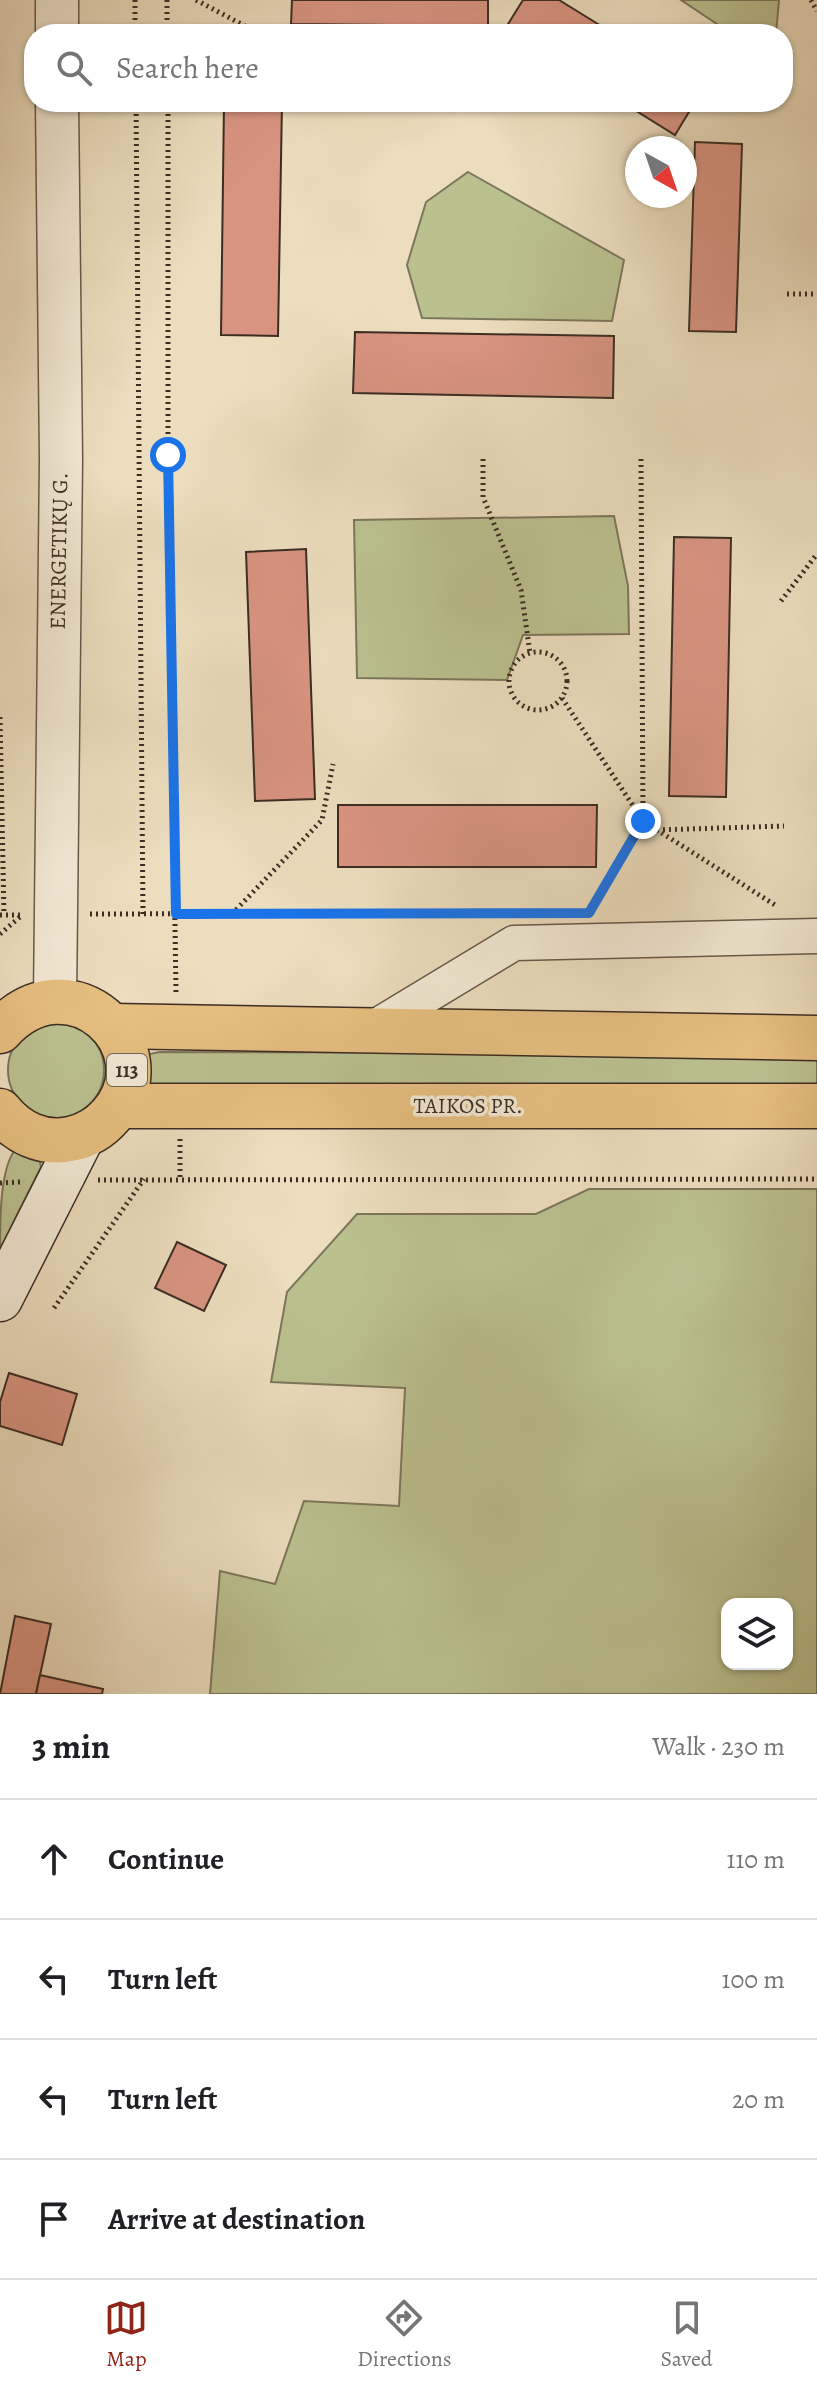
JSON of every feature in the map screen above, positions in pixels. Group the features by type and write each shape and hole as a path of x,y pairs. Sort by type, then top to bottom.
{"main road":[{"name":"113","path":"55,1000 77,1003 96,1012 112,1026 123,1044 128,1065 126,1086 119,1106 103,1124 82,1137"},
{"path":"0,1031 13,1016 32,1005 55,1000"},
{"path":"112,1026 817,1038"},
{"name":"TAIKOS PR.","path":"119,1106 817,1106"},
{"path":"1,1115 18,1129 38,1139 61,1141 82,1137"},
{"path":"0,1299 82,1137"}],"street":[{"path":"57,0 57,24"},
{"name":"ENERGETIKŲ G.","path":"55,1000 61,459 57,112"},
{"path":"370,1030 514,943 817,936"}],"path":[{"path":"135,0 135,24"},
{"path":"167,0 167,24"},
{"path":"196,0 241,24"},
{"path":"811,0 817,11"},
{"path":"136,112 143,914 511,913"},
{"path":"168,112 168,455 176,914"},
{"path":"787,294 817,294"},
{"path":"483,459 483,497 521,590 530,653"},
{"path":"604,912 589,913 643,821 641,459"},
{"path":"781,601 817,554"},
{"path":"530,653 549,654 563,666 567,676 562,698 542,710 523,706 513,696 509,686 513,667 530,653"},
{"path":"562,698 643,821 785,911 770,912"},
{"path":"0,717 4,915"},
{"path":"232,914 322,820 333,764"},
{"path":"657,830 784,826"},
{"path":"0,934 21,915"},
{"path":"54,1308 144,1179"},
{"path":"61,1181 817,1179"}],"green space":[{"path":"681,0 779,0 777,24 717,24"},
{"path":"468,172 624,260 612,321 422,318 407,265 426,202"},
{"path":"614,516 628,586 629,634 523,635 507,680 357,678 354,520"},
{"path":"56,1022 74,1026 90,1036 100,1052 104,1070 100,1088 90,1104 74,1114 56,1118 38,1114 22,1104 12,1088 8,1070 12,1052 22,1036 38,1026"},
{"path":"817,1053 817,1087 157,1086 149,1084 143,1077 144,1060 150,1054"},
{"path":"15,1150 39,1158 41,1167 0,1249 4,1182"},
{"path":"589,1189 817,1189 817,1694 210,1694 220,1571 275,1584 304,1501 399,1506 405,1388 271,1382 287,1292 357,1214 536,1214"}],"building":[{"path":"292,0 488,0 488,24 291,24"},
{"path":"523,0 559,0 598,24 508,24"},
{"path":"224,112 282,112 278,336 221,335"},
{"path":"638,112 689,112 675,135"},
{"path":"697,142 742,144 736,332 689,331 693,208 697,208"},
{"path":"355,332 614,336 613,398 353,393"},
{"path":"674,537 731,538 726,797 669,796"},
{"path":"306,549 315,799 255,801 246,552"},
{"path":"338,805 597,805 596,867 338,867"},
{"path":"177,1242 226,1265 204,1311 155,1288"},
{"path":"9,1373 77,1394 62,1445 0,1426 0,1402"},
{"path":"15,1616 51,1624 36,1694 0,1694"},
{"path":"40,1675 103,1689 102,1694 36,1694"}],"route":[{"path":"168,455 176,914 589,913 643,821"}]}
